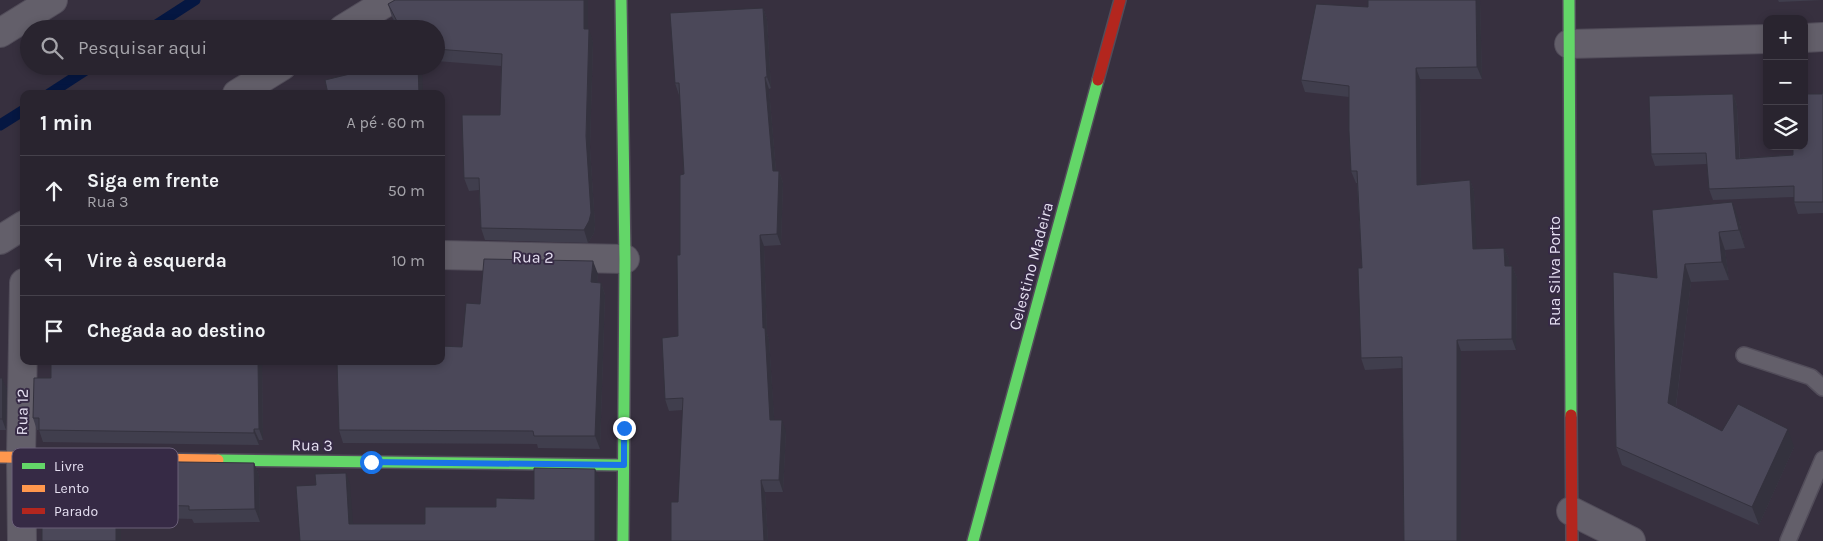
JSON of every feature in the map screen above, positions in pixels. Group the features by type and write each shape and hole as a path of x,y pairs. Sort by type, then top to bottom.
{"street":[{"path":"20,20 52,0"},
{"path":"358,20 390,0"},
{"path":"621,0 625,259 624,541"},
{"name":"Celestino Madeira","path":"973,541 1120,0"},
{"name":"Rua Silva Porto","path":"1569,0 1572,541"},
{"path":"0,33 20,20"},
{"path":"1808,38 1823,38"},
{"path":"1569,44 1763,39"},
{"path":"243,90 268,75"},
{"name":"Rua 2","path":"445,255 625,259"},
{"name":"Rua 12","path":"12,471 10,457 20,333"},
{"name":"Rua 3","path":"178,459 624,465"},
{"path":"1571,511 1631,541"},
{"name":"Rua 12","path":"20,528 22,541"}],"lane":[{"path":"1744,355 1811,378 1823,388"},
{"path":"1788,541 1823,459"}],"building":[{"path":"395,0 584,0 584,29 589,29 586,136 591,213 584,230 481,228 479,178 464,178 462,115 500,115 502,54 445,50 445,20 396,20 388,4"},
{"path":"1368,0 1476,0 1477,67 1416,68 1417,185 1470,180 1473,249 1504,248 1505,266 1512,266 1512,339 1457,340 1457,541 1404,541 1402,357 1361,358 1358,268 1362,268 1357,171 1351,171 1349,86 1301,80 1316,4 1368,7"},
{"path":"763,8 767,77 765,77 773,171 779,171 777,234 760,235 763,328 765,328 770,420 782,420 779,480 761,480 764,541 671,541 671,502 678,502 683,398 665,399 662,338 678,336 677,255 680,255 680,175 684,174 679,83 675,83 670,13"},
{"path":"346,75 418,75 419,90 327,90 325,80"},
{"path":"1823,89 1823,202 1794,202 1794,186 1709,189 1706,153 1651,154 1649,96 1733,94 1736,159 1793,155 1793,150 1808,150 1808,94 1822,94"},
{"path":"1732,202 1739,230 1719,232 1722,262 1685,264 1668,403 1722,431 1738,404 1788,429 1752,507 1616,447 1613,272 1657,278 1652,210"},
{"path":"484,259 593,261 591,282 601,283 595,436 534,436 533,431 339,430 337,365 445,365 445,346 462,347 466,303 480,304"},
{"path":"51,365 258,365 259,429 254,429 254,433 39,430 39,418 33,418 34,378 51,378"},
{"path":"0,378 2,378 2,419 0,419"},
{"path":"178,462 254,463 255,509 189,510 189,506 178,506"},
{"path":"534,468 595,469 595,541 300,541 296,486 316,485 315,474 346,473 349,524 425,524 425,507 496,507 496,498 534,499"},
{"path":"42,528 116,528 116,541 42,541"}],"waterway":[{"path":"164,20 195,0"},
{"path":"55,90 78,75"},
{"path":"0,125 20,112"}],"traffic: fast":[{"path":"621,0 625,259 623,541"},
{"path":"1569,0 1571,415"},
{"path":"973,541 1098,80"},
{"path":"218,460 623,465"}],"traffic: slow":[{"path":"0,457 12,457"},
{"path":"178,459 218,460"}],"traffic: jam":[{"path":"1098,80 1120,0"},
{"path":"1571,415 1572,541"}],"route":[{"path":"371,462 624,465 624,428"}]}
